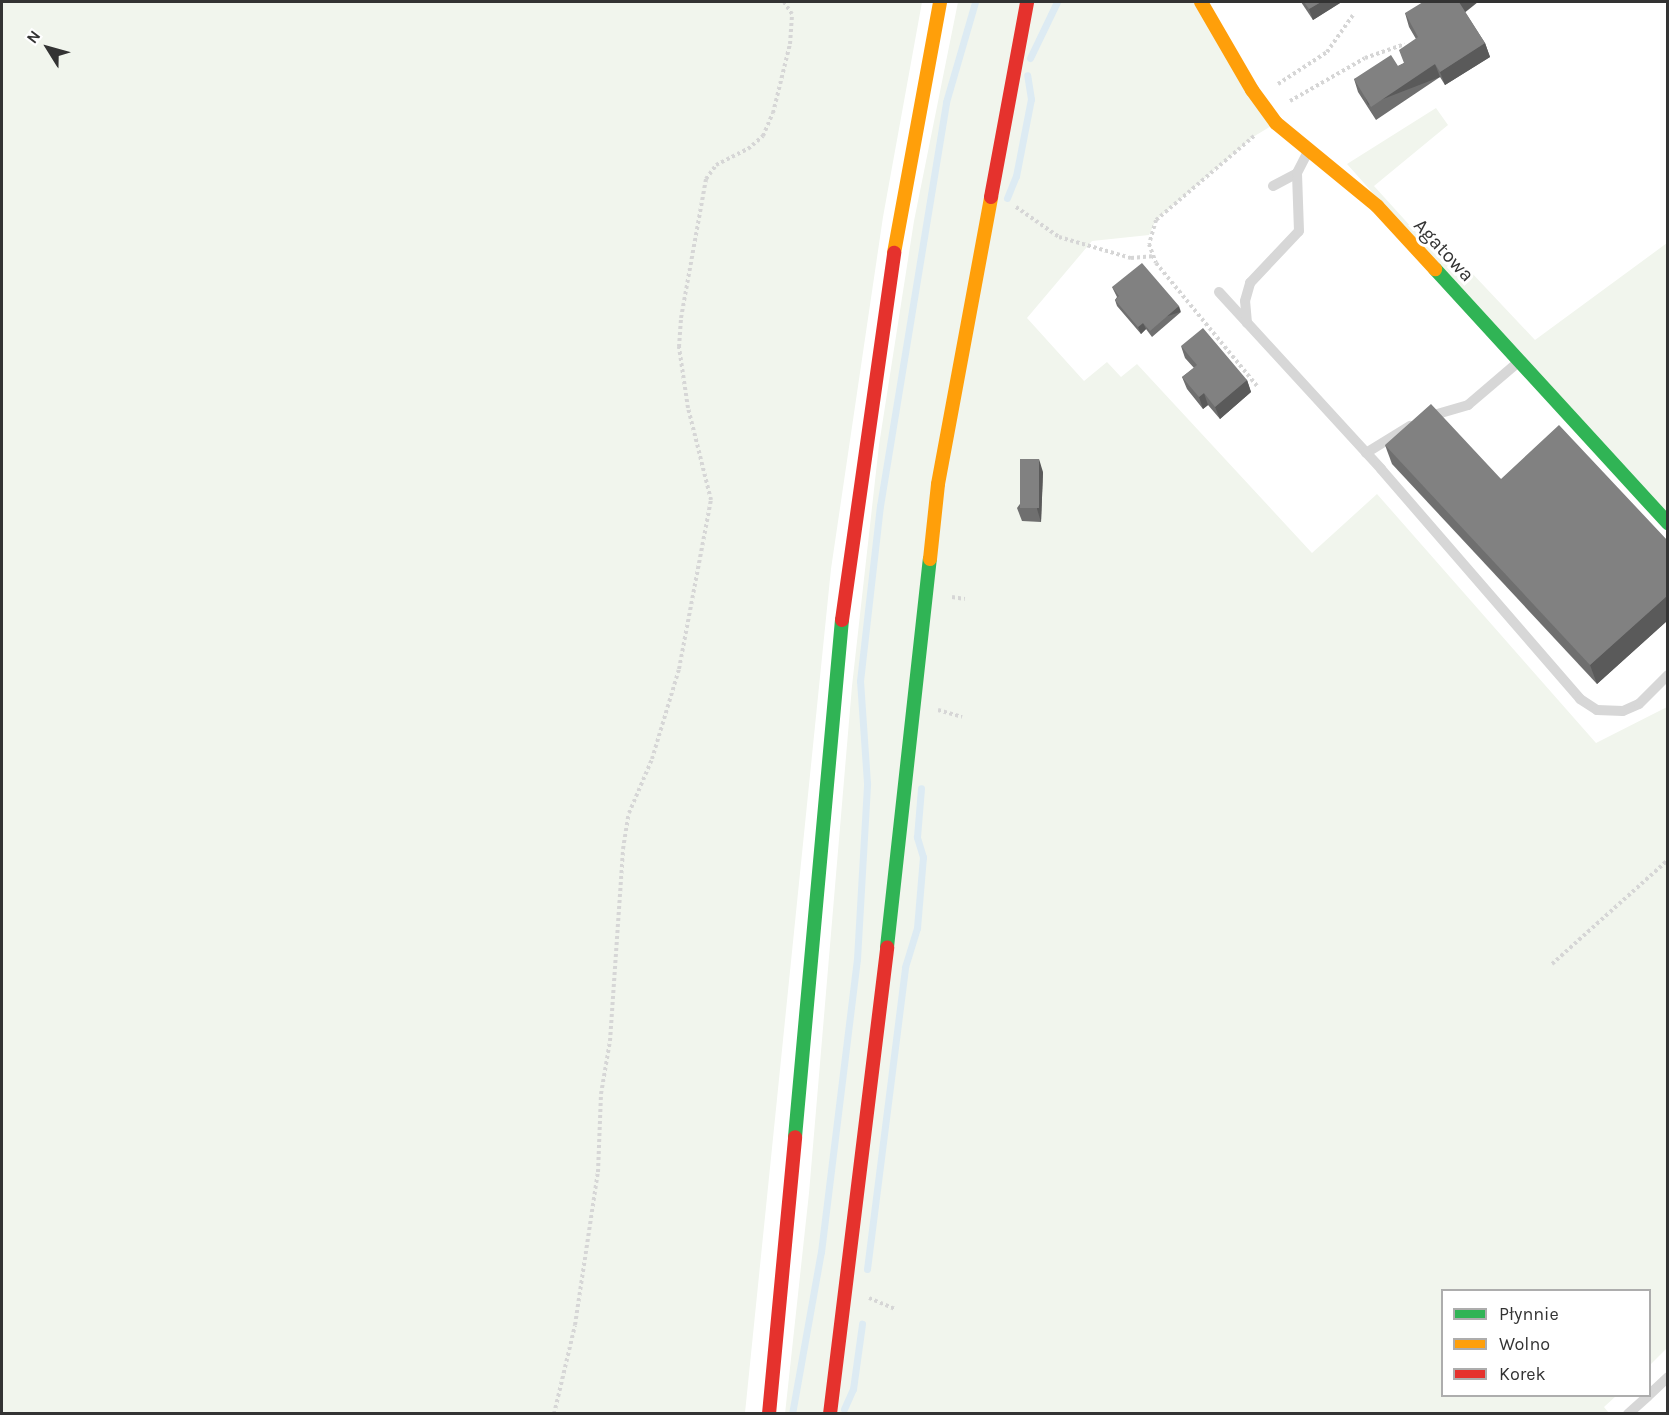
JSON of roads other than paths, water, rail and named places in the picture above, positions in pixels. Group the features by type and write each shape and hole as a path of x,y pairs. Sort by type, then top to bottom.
{"main road":[{"path":"769,1413 843,610 882,321 940,2"},
{"path":"830,1413 893,905 938,484 1027,2"},
{"name":"Agatowa","path":"1201,2 1257,98 1272,118 1308,151 1377,206 1668,523"}],"lane":[{"path":"1247,324 1245,301 1250,283 1299,231 1297,173 1308,151"},
{"path":"1273,186 1297,173"},
{"path":"1219,292 1366,453 1588,705 1604,712 1631,708 1668,675"},
{"path":"1366,453 1416,422 1479,399 1519,361"},
{"path":"1651,1393 1668,1377"},
{"path":"1628,1413 1647,1397"}],"waterway":[{"path":"792,1414 821,1252 857,959 867,783 860,681 880,506 946,102 975,2"},
{"path":"1030,58 1057,2"},
{"path":"1007,198 1016,176 1031,99 1027,75"},
{"path":"867,1269 905,967 917,928 923,857 917,837 921,788"},
{"path":"844,1409 853,1389 862,1324"}]}
